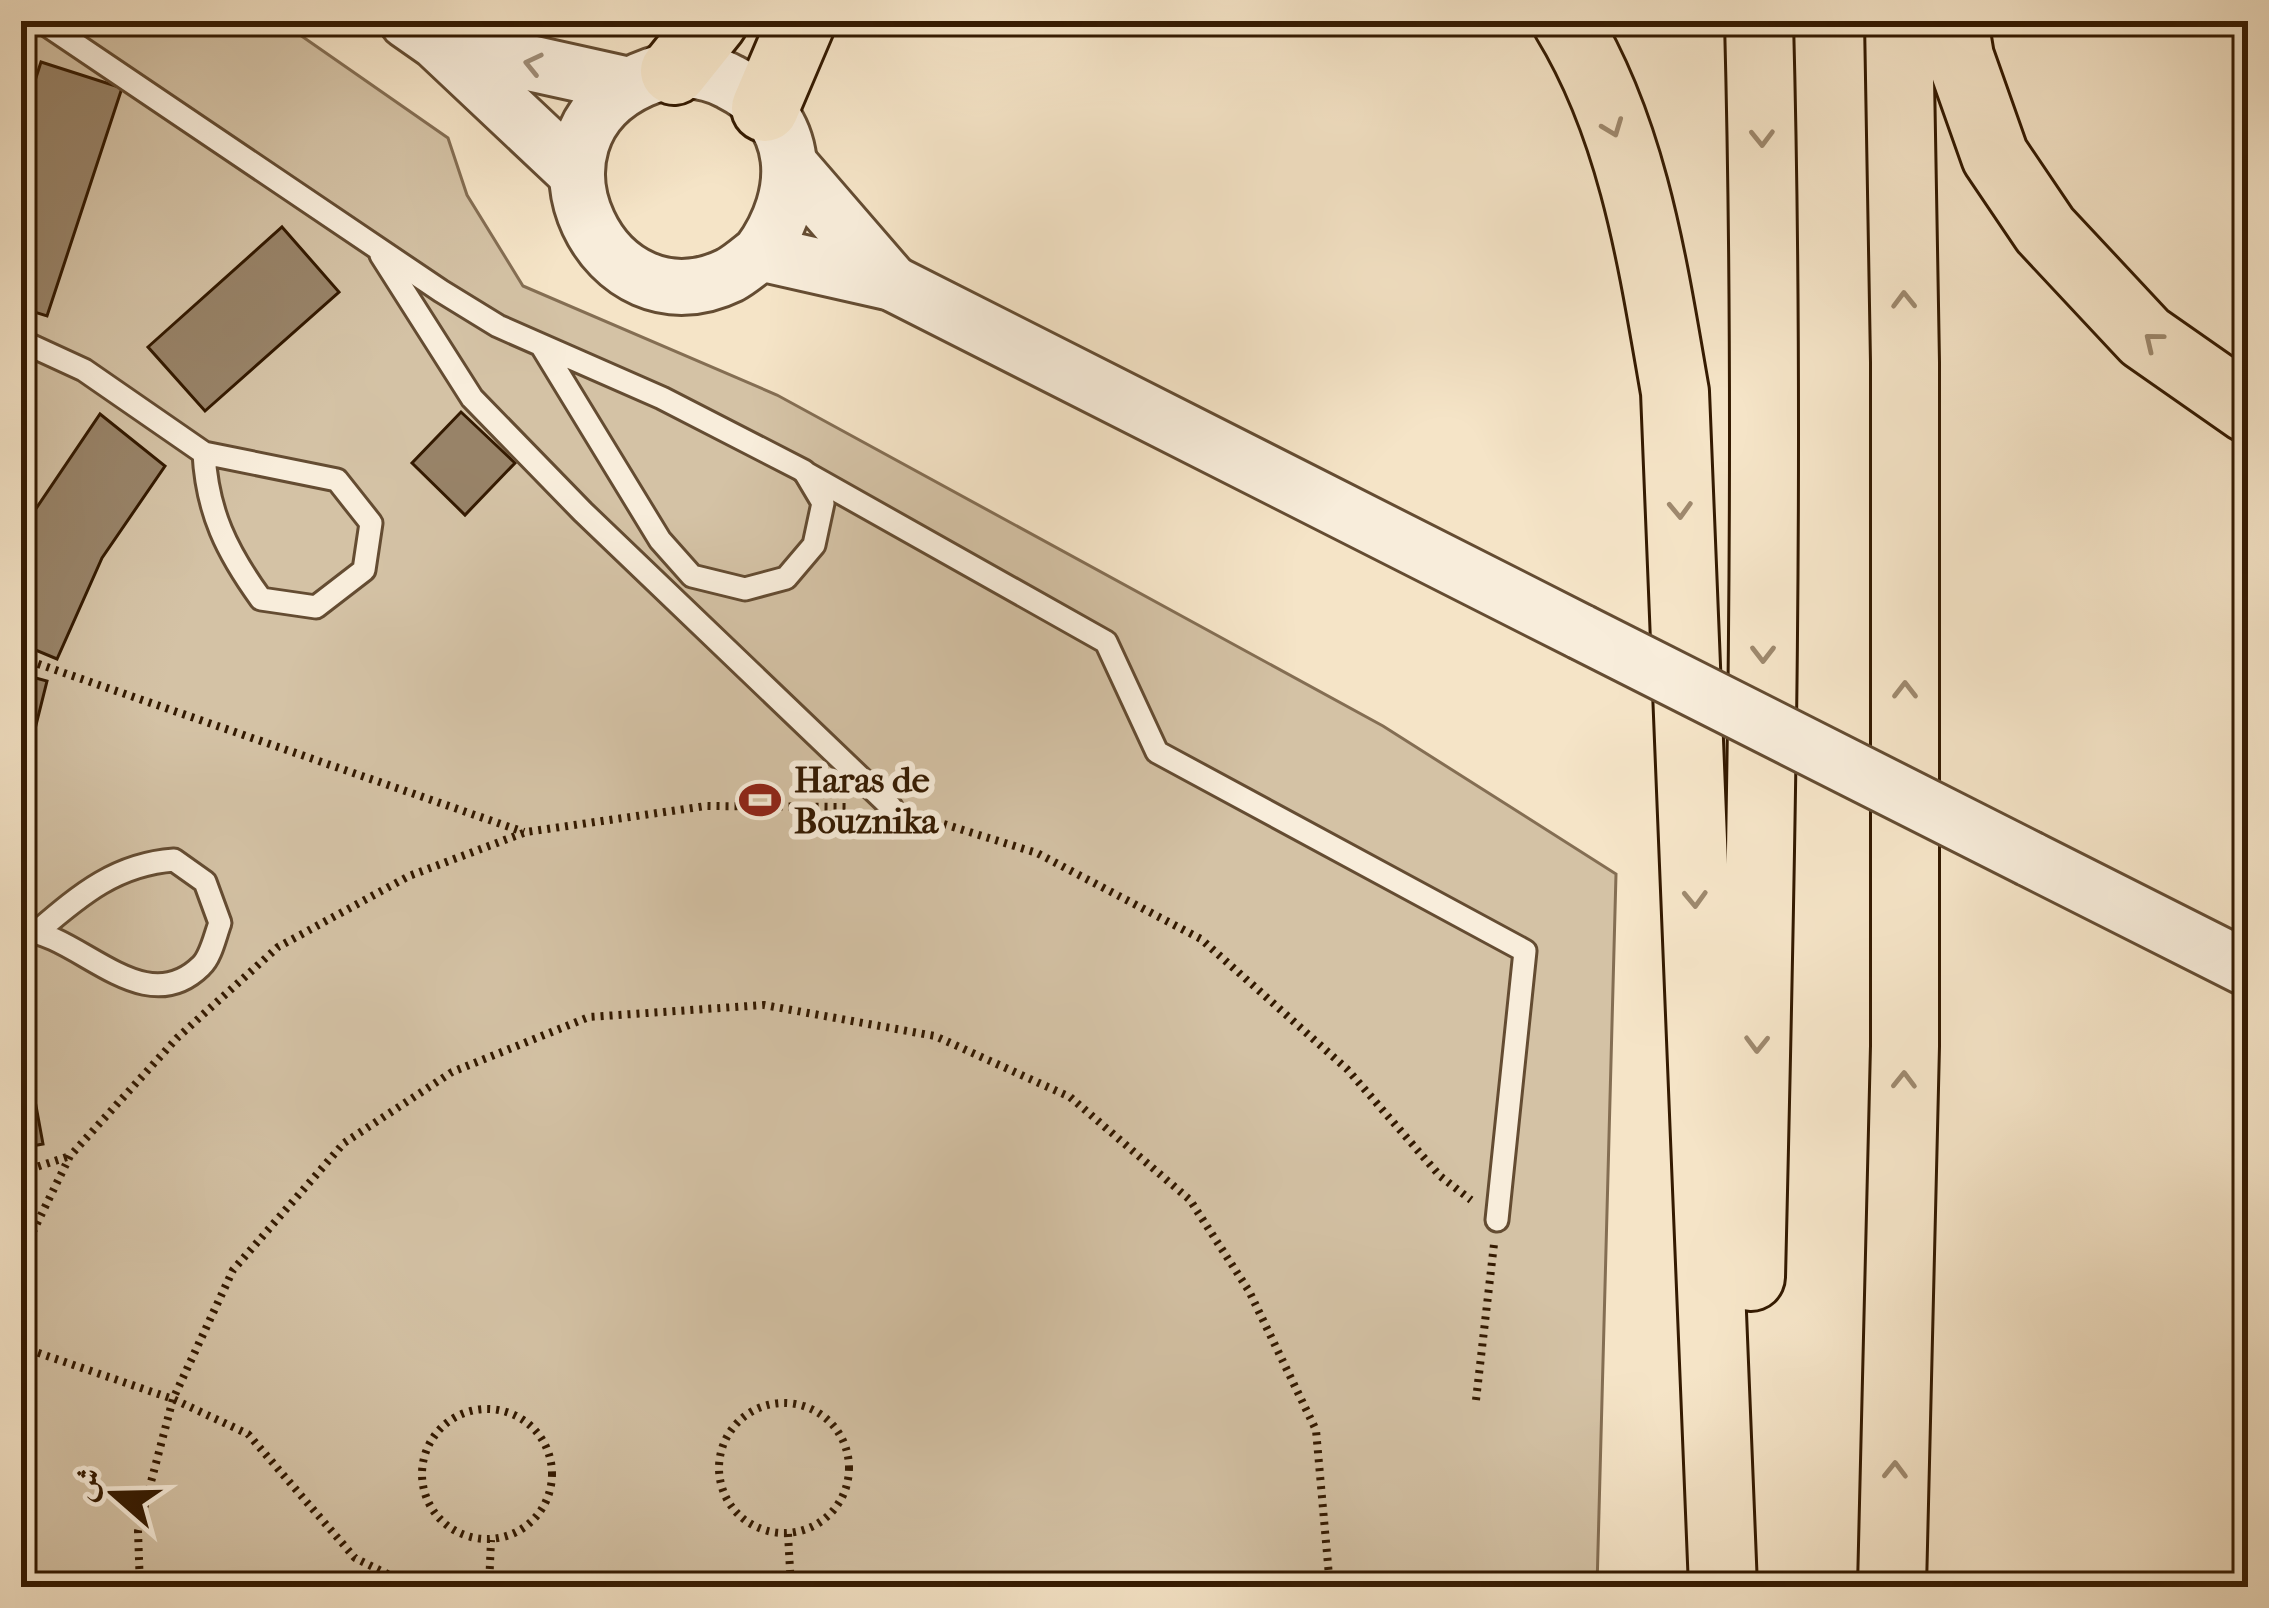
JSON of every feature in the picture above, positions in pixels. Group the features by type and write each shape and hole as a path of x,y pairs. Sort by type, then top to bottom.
{"highway":[{"path":"778,136 802,21"},
{"path":"1566,21 1603,102 1643,211 1675,392 1723,1587"},
{"path":"1744,1587 1762,805 1765,233 1759,21"},
{"path":"1892,1587 1905,1046 1905,362 1899,21"},
{"path":"1954,21 1960,57 1995,156 2045,230 2145,338 2248,409"}],"street":[{"path":"422,32 672,59 724,78 778,136 892,283"},
{"path":"422,32 576,173"},
{"path":"672,59 602,108 584,138 576,173 580,210 598,243 624,268 658,283 695,285 730,275 760,253 779,227 789,197 778,136"},
{"path":"760,253 892,283 2248,969"}],"lane":[{"path":"41,21 498,326 662,398 804,471 1106,642 1156,752 1525,951 1497,1220"},
{"path":"378,250 472,398 600,528 891,807"},
{"path":"21,341 84,370 204,453 337,480 371,523 364,570 316,607 261,599 228,554 206,486 204,453"},
{"path":"541,345 660,539 692,576 745,589 786,578 814,545 823,503 804,471"},
{"path":"175,860 205,882 220,923 203,965 170,985 122,978 30,930 139,862 175,860"}],"path":[{"path":"21,658 526,832"},
{"path":"21,1256 70,1156 177,1038 278,946 409,876 526,832 706,806 891,807 1037,853 1201,939 1347,1069 1440,1176 1497,1220 1476,1400"},
{"path":"140,1587 138,1531 172,1399 233,1270 344,1143 452,1072 590,1017 764,1005 935,1036 1070,1097 1190,1200 1250,1291 1316,1430 1330,1587"},
{"path":"21,1172 70,1156"},
{"path":"21,1347 172,1399 248,1434 355,1558 414,1587"},
{"path":"783,1402 821,1413 844,1440 849,1458 849,1475 835,1509 806,1530 788,1534 752,1526 737,1514 720,1483 718,1464 731,1428 746,1414 783,1402"},
{"path":"486,1408 523,1420 537,1432 552,1464 547,1499 538,1515 509,1536 490,1540 455,1532 440,1521 429,1506 421,1470 434,1434 448,1420 486,1408"},
{"path":"788,1534 790,1587"},
{"path":"489,1587 490,1540"}],"shaded area":[{"name":"Haras de Bouznika","path":"21,21 280,21 448,138 467,195 523,286 777,395 1383,726 1616,874 1597,1587 21,1587"}],"building":[{"path":"41,62 122,88 47,316 21,308 21,124"},
{"path":"282,227 339,292 205,411 148,347"},
{"path":"461,412 515,463 465,515 412,463"},
{"path":"100,414 165,466 102,558 57,659 21,644 21,539 31,516"},
{"path":"21,674 47,681 21,785"},
{"path":"21,1024 43,1144 21,1148"}],"place":[{"name":"Haras de Bouznika","path":"760,800"}]}
